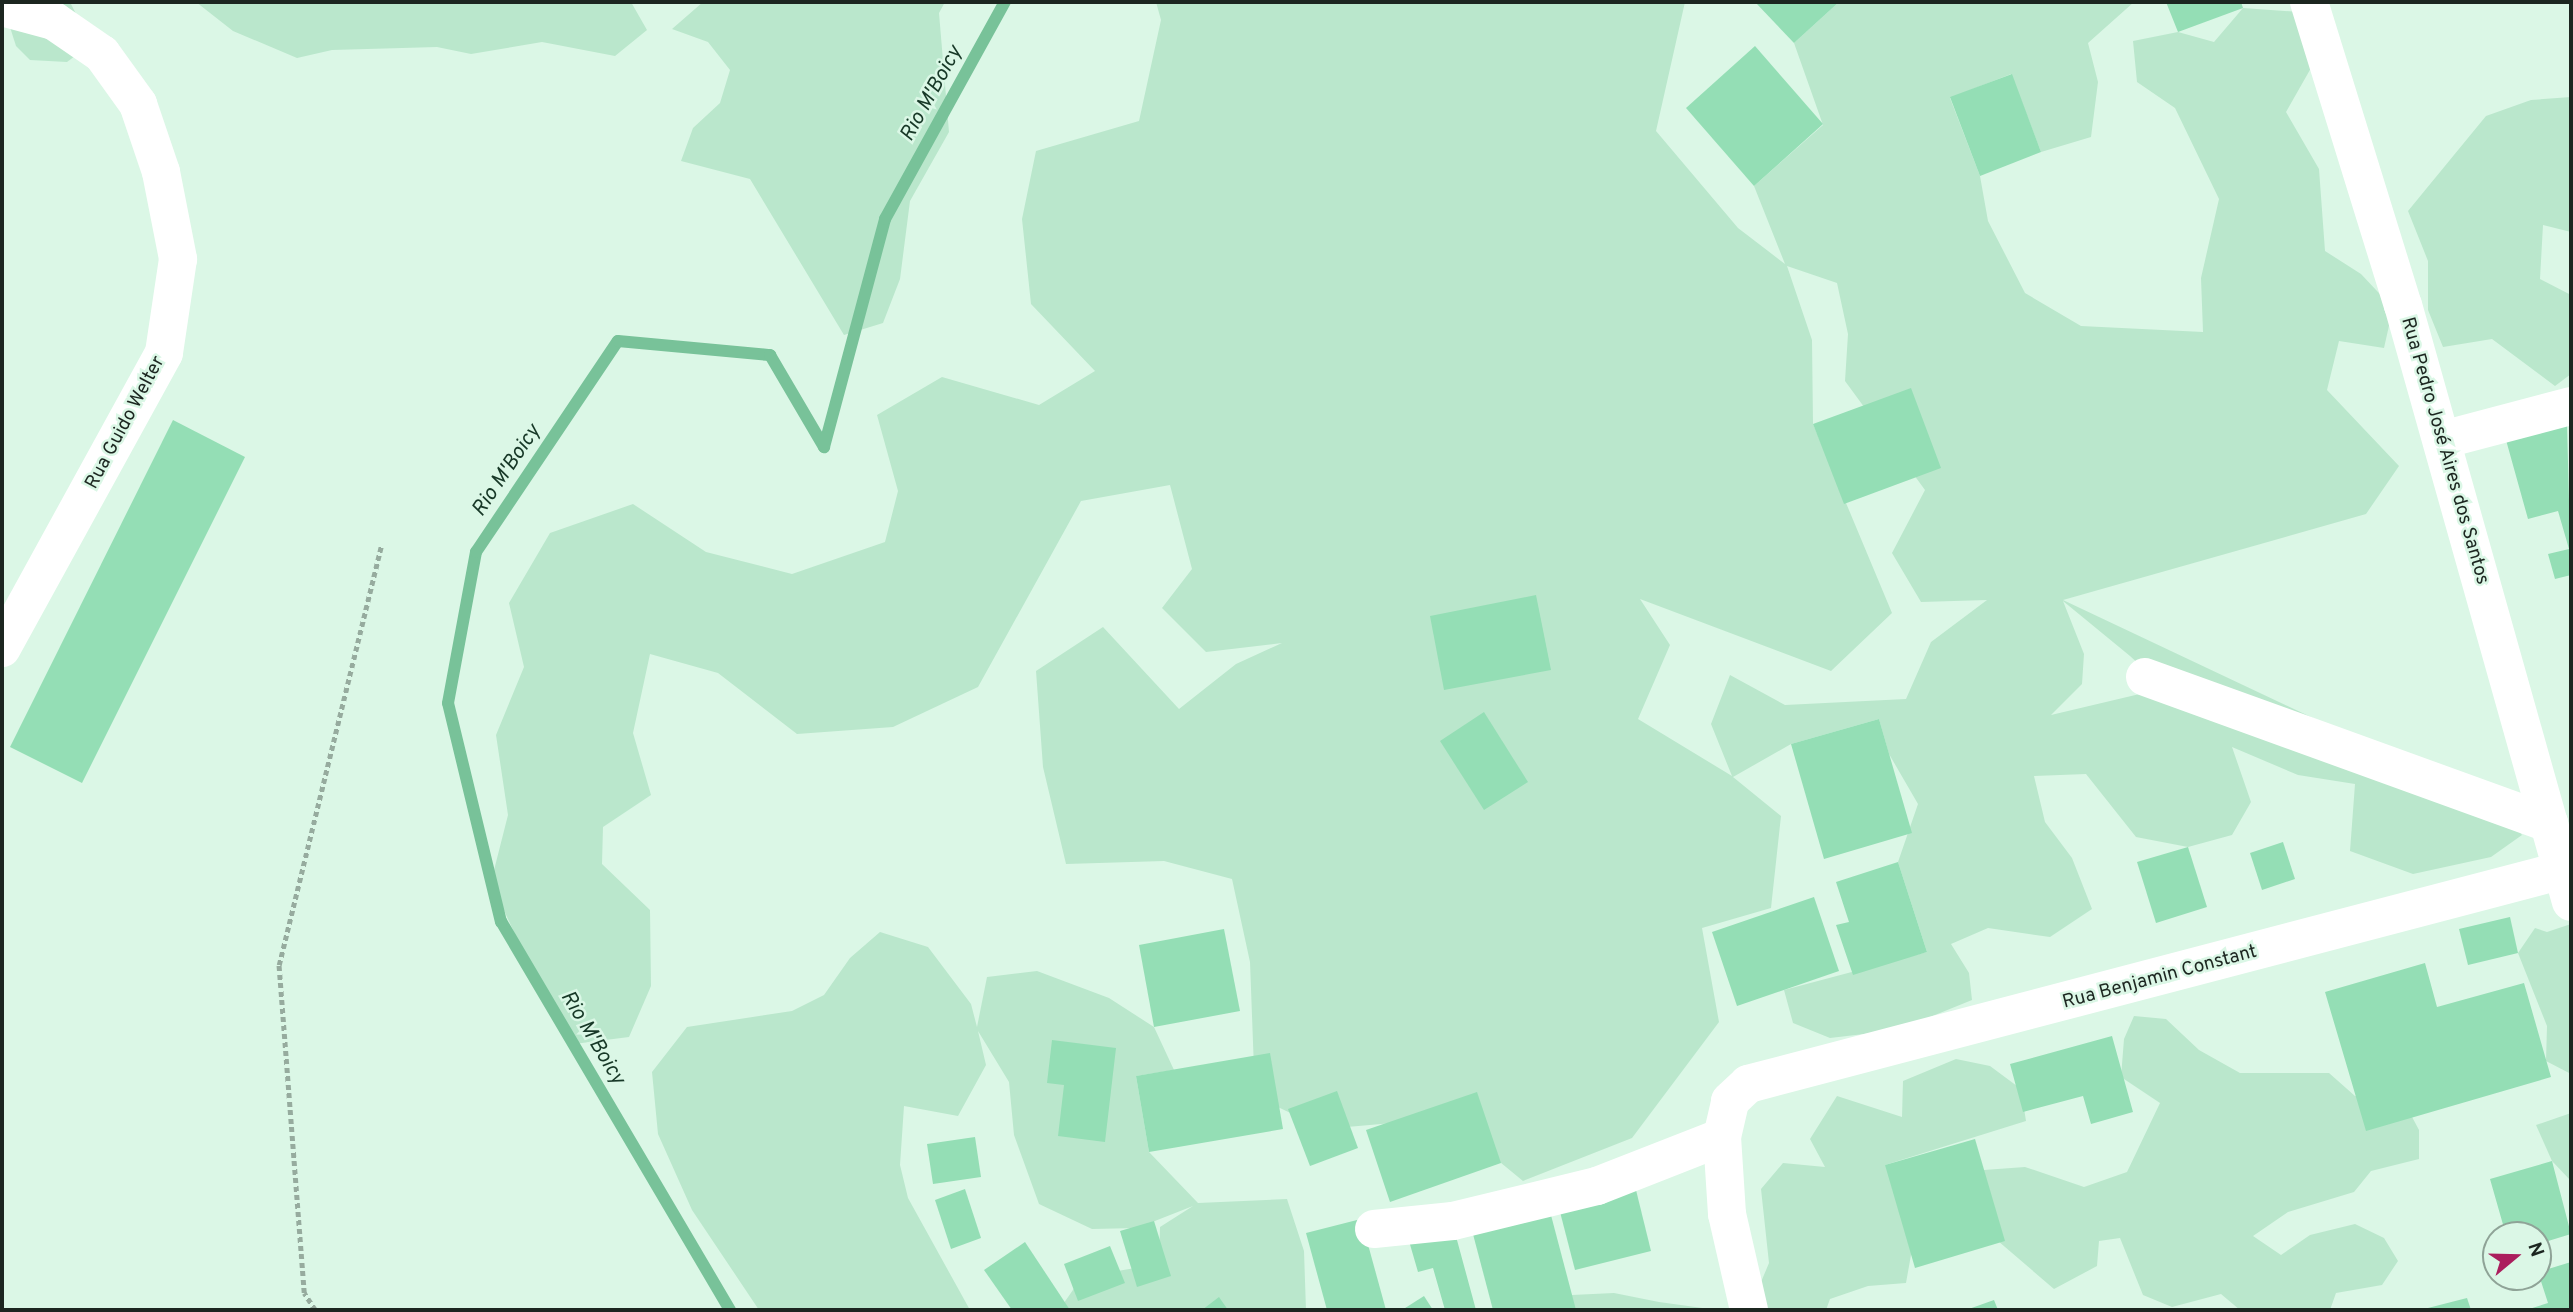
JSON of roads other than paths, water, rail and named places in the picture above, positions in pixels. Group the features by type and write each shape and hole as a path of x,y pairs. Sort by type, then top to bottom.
{"street":[{"name":"Rua Pedro José Aires dos Santos","path":"2309,2 2442,440 2549,823 2568,880"},
{"name":"Rua Guido Welter","path":"2,7 54,21 102,54 138,104 161,172 178,259 164,353 2,648"},
{"path":"2442,440 2571,406"},
{"path":"2145,677 2549,823"},
{"name":"Rua Benjamin Constant","path":"1722,1137 1730,1101 1748,1084 2568,880"},
{"path":"1374,1229 1453,1221 1597,1186 1722,1137 1727,1214 1749,1310"}],"waterway":[{"name":"Rio M'Boicy","path":"730,1310 501,922 448,703 476,552 618,341 770,355 824,447 885,219 1005,2"}]}
